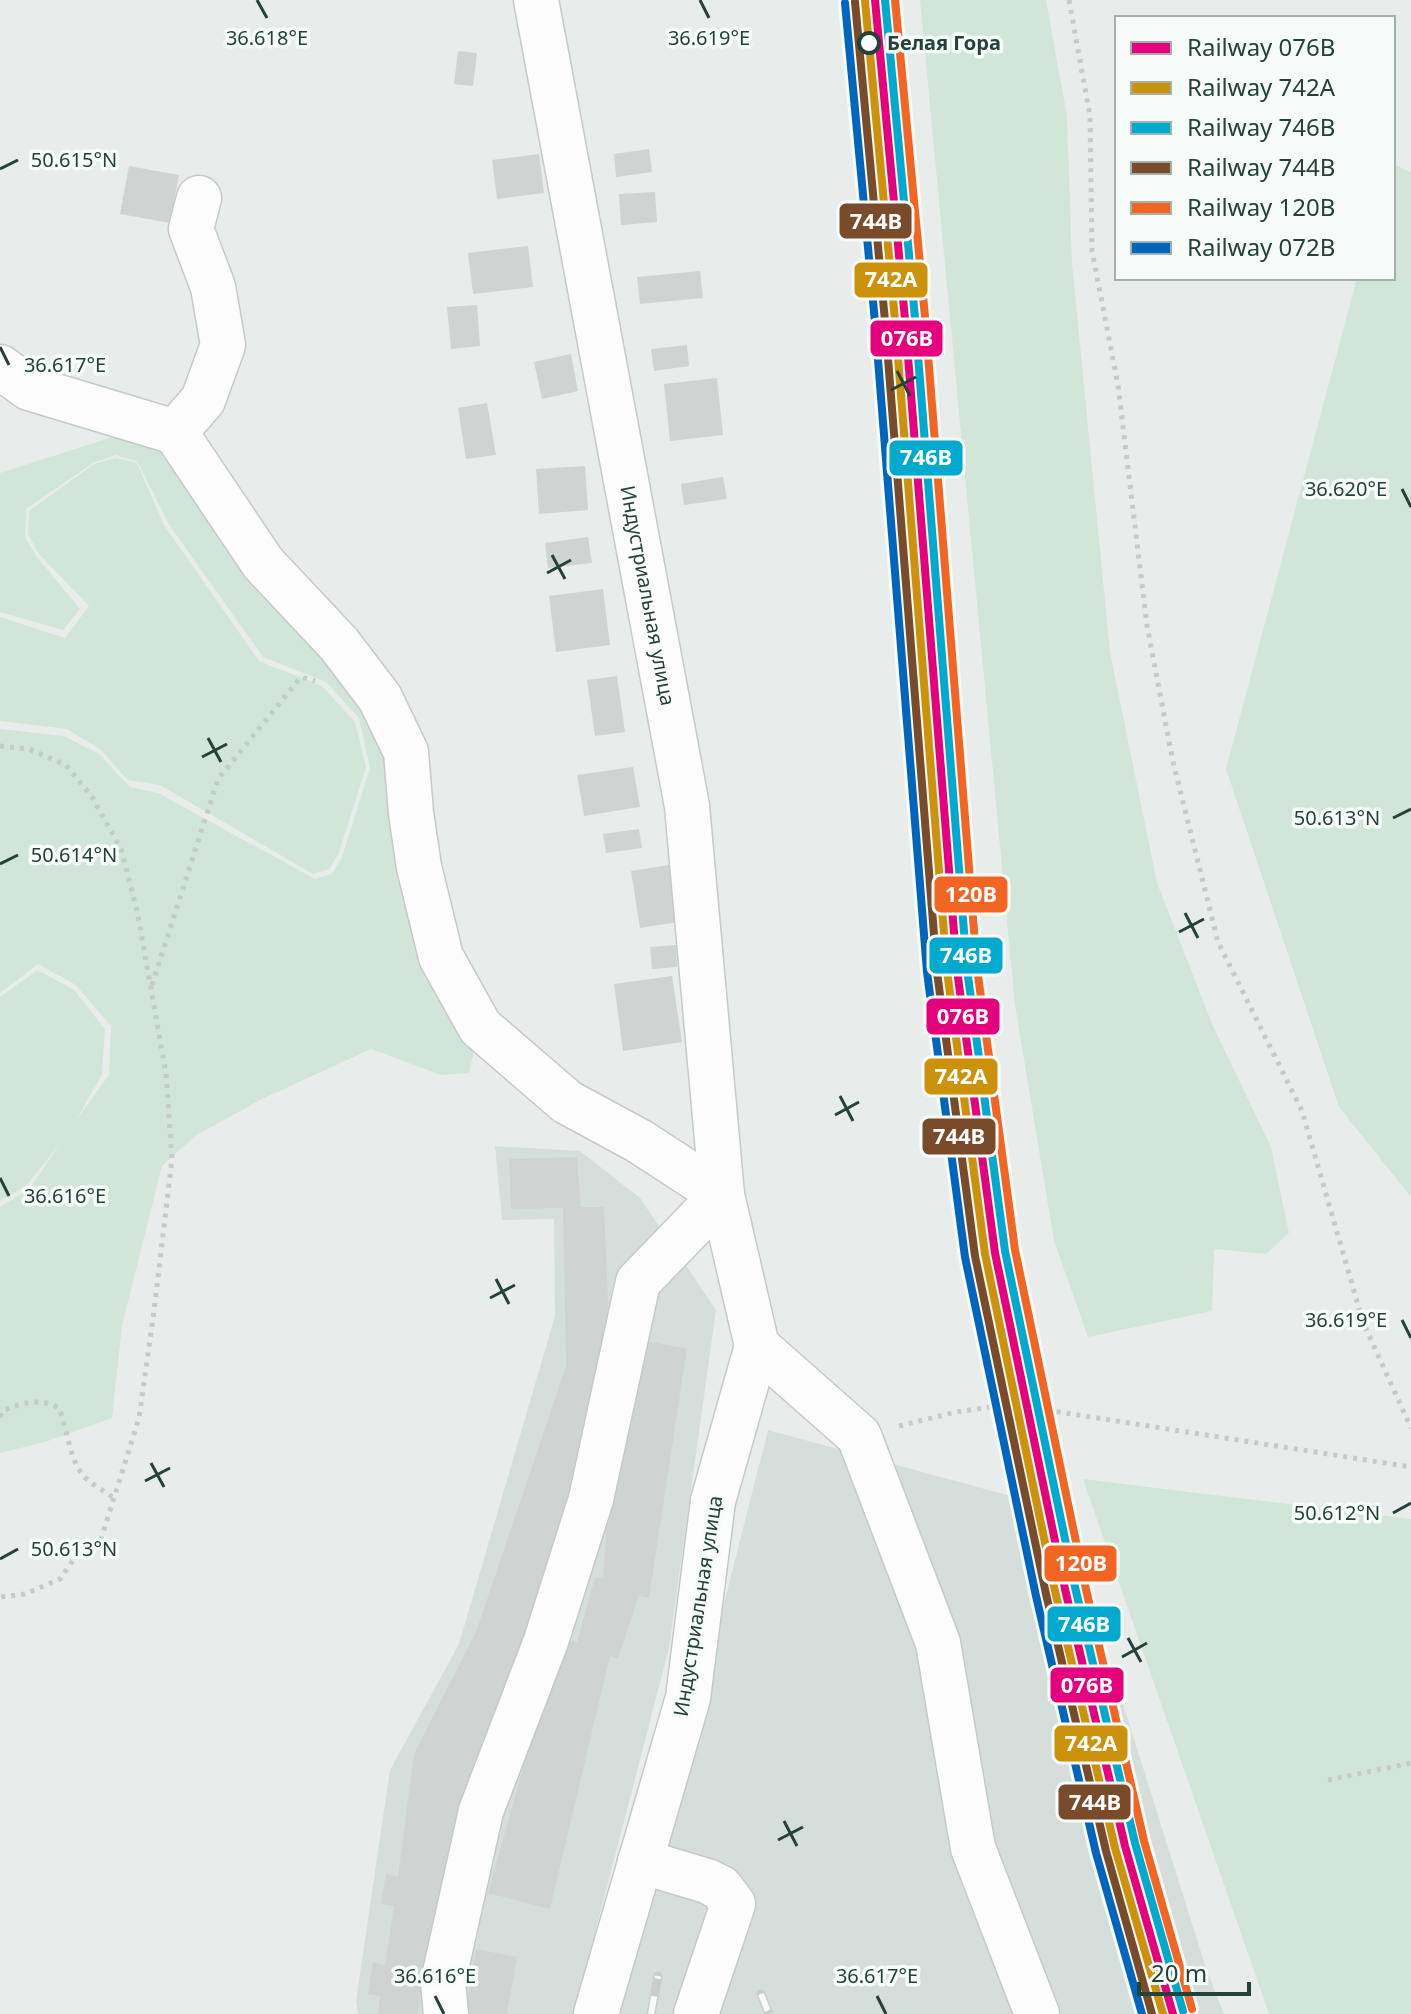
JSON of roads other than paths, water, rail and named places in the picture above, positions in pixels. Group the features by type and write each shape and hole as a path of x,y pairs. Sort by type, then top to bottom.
{"street":[{"name":"Индустриальная улица","path":"536,0 687,806 722,1195 757,1346 713,1501 688,1698 596,2014"},
{"path":"175,432 203,400 223,345 213,287 191,229 199,198"},
{"path":"0,367 29,388 175,432 263,563 339,644 380,698 406,752 419,867 441,957 480,1027 567,1102 639,1141 722,1195 638,1282 591,1499 546,1641 481,1811 443,1982 446,2014"},
{"path":"757,1346 859,1436 938,1643 973,1848 1037,2014"},
{"path":"640,1861 707,1881 721,1888 733,1904 696,2014"}],"railway":[{"path":"651,2014 658,1976"},
{"path":"761,1994 769,2014"}],"rail line":[{"name":"076В","path":"875,0 905,319 957,970 995,1253 1065,1589 1125,1846 1173,2014"},
{"name":"746В","path":"885,0 915,318 967,969 1005,1251 1075,1587 1135,1843 1183,2011"},
{"name":"120В","path":"895,0 925,317 977,968 1015,1250 1085,1585 1144,1841 1192,2009"},
{"name":"742А","path":"865,1 895,320 947,971 985,1254 1055,1591 1115,1848 1163,2014"},
{"name":"744В","path":"855,2 885,321 937,972 975,1256 1046,1594 1106,1851 1152,2014"},
{"name":"072В","path":"845,3 875,322 927,972 965,1257 1036,1596 1096,1853 1142,2014"}],"place":[{"name":"Белая Гора","path":"869,43"}]}
